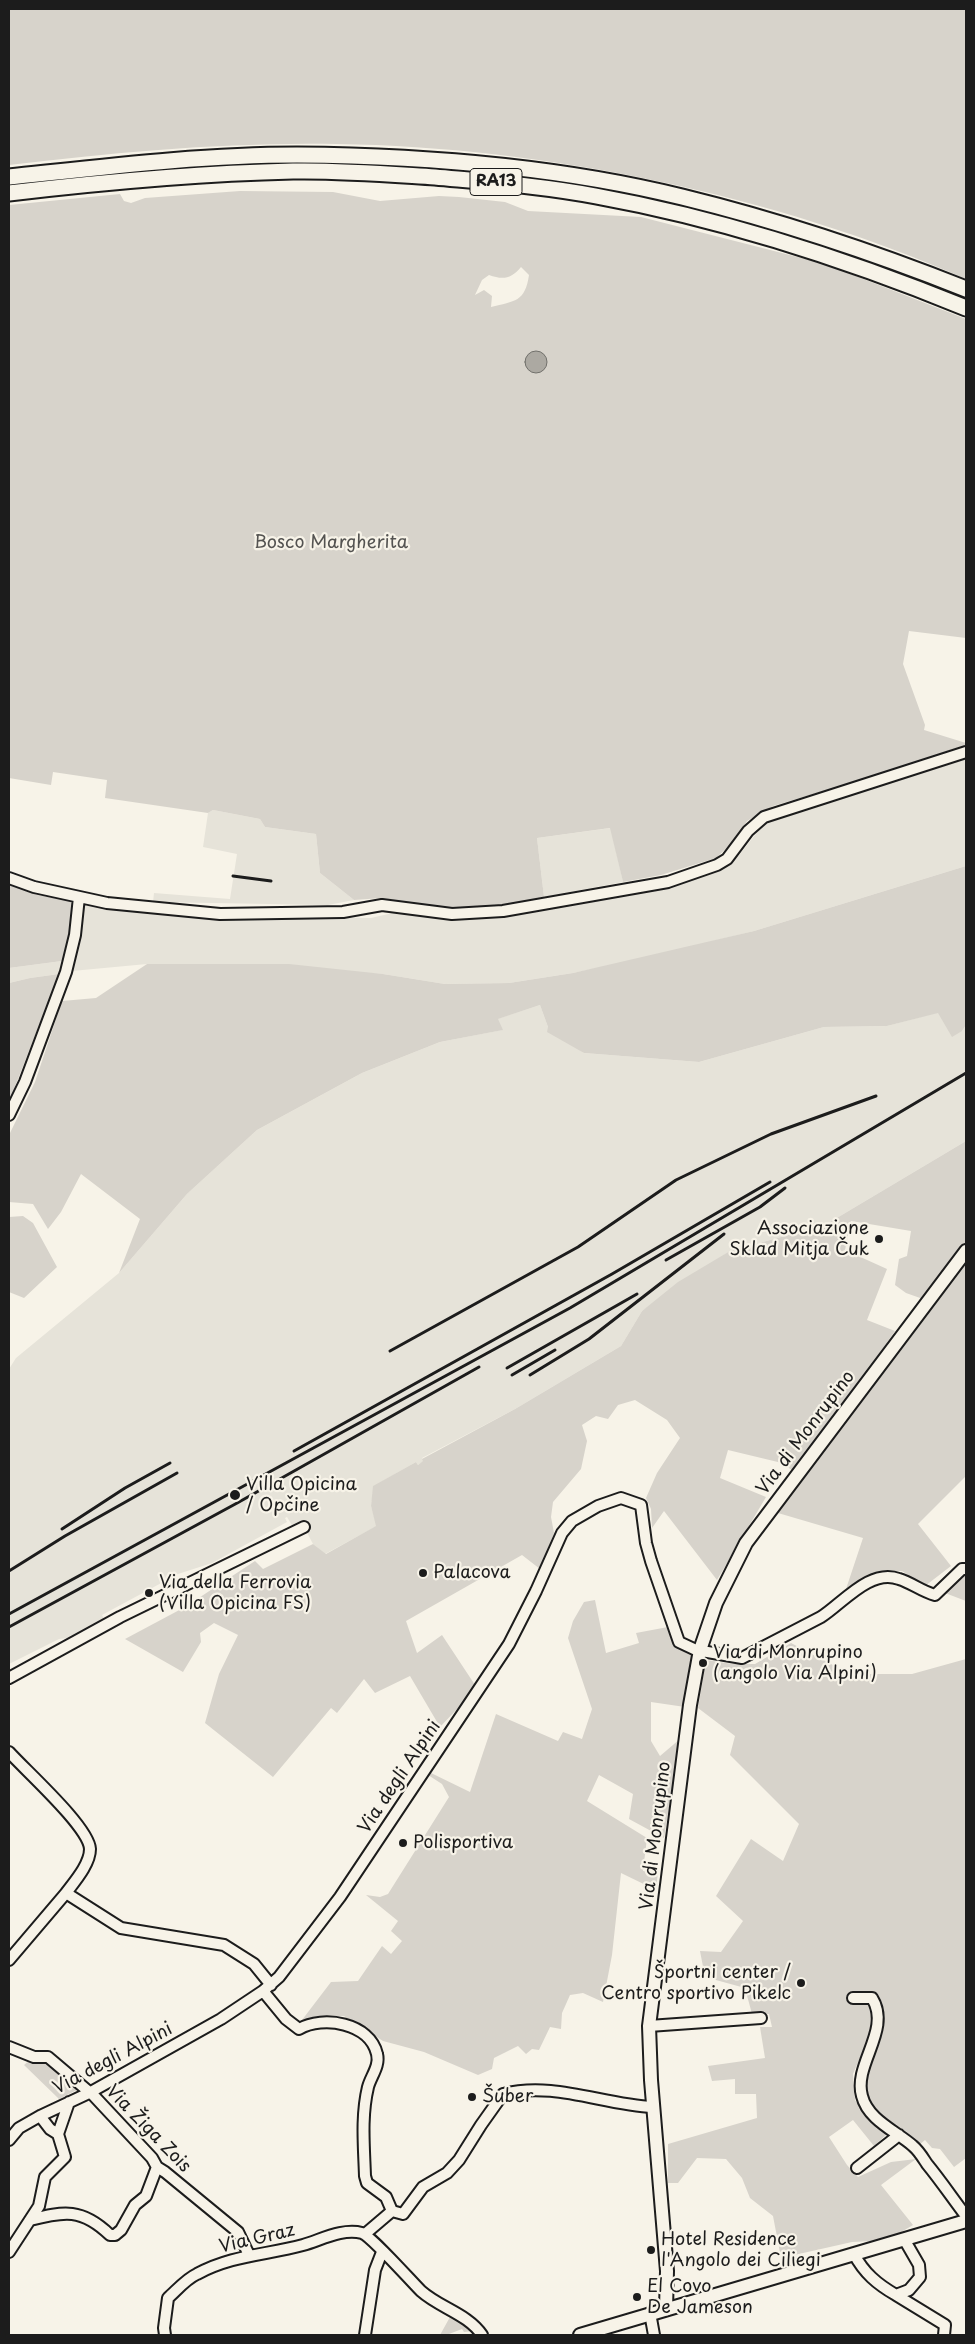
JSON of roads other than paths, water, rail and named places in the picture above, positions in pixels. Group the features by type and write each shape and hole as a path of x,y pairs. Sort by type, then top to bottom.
{"highway":[{"name":"RA13","path":"9,177 200,158 297,155 515,168 680,196 825,236 966,289"},
{"name":"RA13","path":"9,194 108,182 294,170 403,175 511,184 594,195 679,213 824,254 966,308"}],"main road":[{"name":"Via di Monrupino","path":"666,2309 666,2264 653,2107 649,2026 690,1705 700,1650 709,1620 723,1587 746,1543 966,1251"},
{"path":"580,2335 966,2221"}],"street":[{"path":"9,878 34,887 116,905 220,914 343,912 382,905 452,914 503,910 668,882 717,865 727,859 748,831 764,817 966,752"},
{"path":"9,1115 25,1082 66,972 75,935 79,896"},
{"name":"Via degli Alpini","path":"9,2140 20,2128 40,2116 89,2093 221,2018 267,1988 300,1952 340,1897 509,1644 536,1591 562,1533 572,1521 598,1506 621,1498 641,1505 646,1543 671,1624 682,1645 700,1650"},
{"path":"9,1678 120,1617 304,1526"},
{"path":"700,1650 732,1657 748,1657 831,1611 844,1598 873,1580 898,1578 921,1591 935,1595 957,1574 966,1569"},
{"path":"9,1752 58,1803 89,1842 89,1856 66,1892 9,1960"},
{"path":"66,1892 121,1928 224,1945 254,1964 281,2013 299,2029 319,2021 337,2022 362,2034 375,2048 378,2063 369,2086 364,2126 365,2176 367,2183 386,2197 392,2211"},
{"path":"853,1998 872,1998 876,2014 874,2041 860,2074 863,2099 868,2109 878,2120 915,2147 966,2216"},
{"path":"649,2026 761,2018"},
{"name":"Via Žiga Zois","path":"9,2047 34,2057 48,2057 89,2093 152,2158 157,2167 238,2232 249,2254"},
{"path":"392,2211 403,2214 423,2188 447,2172 460,2160 481,2125 503,2094 530,2091 574,2093 653,2107"},
{"path":"9,2252 38,2206 45,2177 65,2157 58,2134 69,2102"},
{"path":"40,2116 50,2129 58,2134"},
{"path":"857,2168 899,2135"},
{"path":"30,2220 56,2213 72,2212 110,2235 115,2236 121,2230 135,2205 146,2196 157,2167"},
{"path":"392,2211 365,2234 428,2298 475,2325 482,2335"},
{"name":"Via Graz","path":"165,2335 164,2328 168,2298 195,2274 249,2254 284,2250 343,2233 355,2232 365,2234"},
{"path":"896,2295 909,2290 920,2277 919,2265 904,2239"},
{"path":"365,2335 375,2270 382,2252"},
{"path":"854,2254 871,2278 945,2325 944,2335"},
{"path":"650,2313 654,2335"}],"railway":[{"path":"233,876 271,881"},
{"path":"9,1614 570,1308 966,1073"},
{"path":"390,1351 578,1247 676,1180 771,1134 876,1096"},
{"path":"294,1451 612,1274 770,1182"},
{"path":"666,1260 760,1207 785,1188"},
{"path":"530,1375 589,1339 724,1234"},
{"path":"507,1368 637,1294"},
{"path":"512,1375 555,1350"},
{"path":"9,1627 239,1502 479,1367"},
{"path":"62,1529 125,1488 170,1463"},
{"path":"9,1571 65,1536 177,1473"}],"place":[{"name":"Associazione Sklad Mitja Čuk","path":"879,1239"},
{"name":"Villa Opicina / Opčine","path":"235,1495"},
{"name":"Palacova","path":"423,1573"},
{"name":"Via della Ferrovia (Villa Opicina FS)","path":"149,1593"},
{"name":"Via di Monrupino (angolo Via Alpini)","path":"703,1663"},
{"name":"Polisportiva","path":"403,1843"},
{"name":"Športni center / Centro sportivo Pikelc","path":"801,1983"},
{"name":"Šuber","path":"472,2097"},
{"name":"Hotel Residence l'Angolo dei Ciliegi","path":"651,2250"},
{"name":"El Covo De Jameson","path":"637,2297"}],"park label":[{"name":"Bosco Margherita","path":"331,543"}]}
